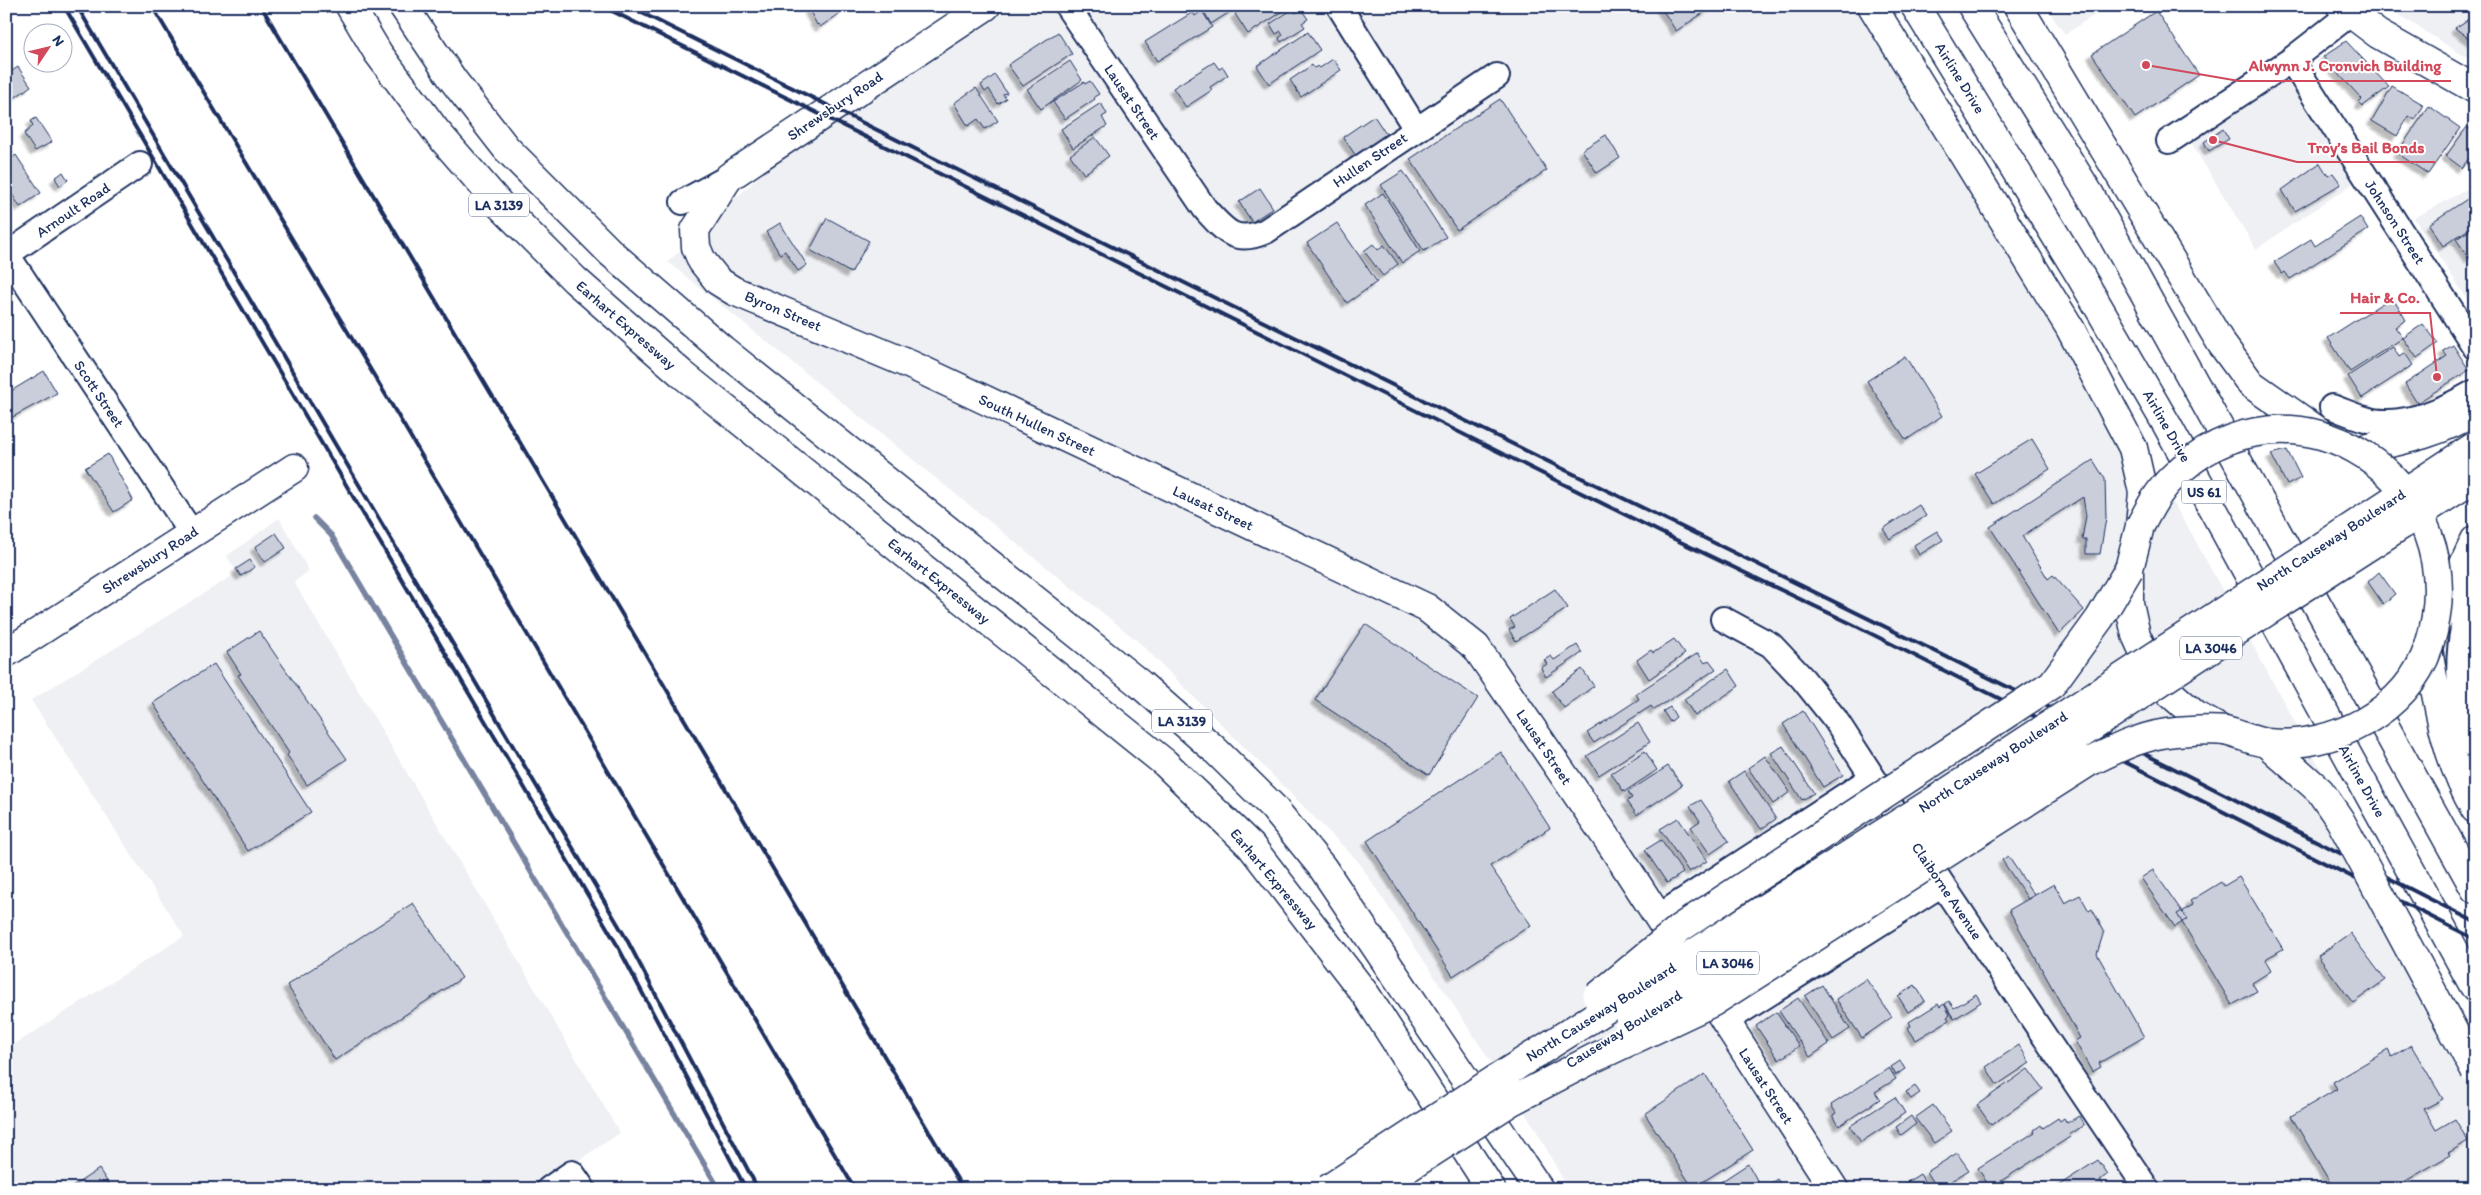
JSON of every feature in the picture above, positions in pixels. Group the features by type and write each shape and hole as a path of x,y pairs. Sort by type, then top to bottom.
{"main road":[{"name":"Earhart Expressway","path":"350,6 378,53 424,116 501,206 574,280 682,374 1165,763 1251,846 1366,995 1491,1189"},
{"name":"LA 3139","path":"403,6 453,80 506,148 612,254 723,350 1140,684 1214,749 1273,807 1322,867 1539,1189"},
{"name":"Shrewsbury Road","path":"729,177 986,6"},
{"path":"1872,6 2070,328 2133,448 2143,492 2140,526 2129,569 2129,603 2134,627 2150,666 2170,693 2195,715 2224,731 2265,742 2310,742 2332,737 2365,721 2390,704 2405,688 2428,650 2437,623 2475,540"},
{"name":"Airline Drive","path":"1915,6 2076,269 2167,425 2475,988"},
{"name":"US 61","path":"1972,6 2090,194 2475,889"},
{"path":"2018,6 2221,343 2251,384 2325,436"},
{"path":"2346,10 2378,34 2475,89"},
{"name":"Byron Street","path":"729,177 695,230 696,247 702,261 718,281 734,291 960,388"},
{"name":"South Hullen Street","path":"960,388 1115,462"},
{"path":"2360,450 2420,437 2451,426 2475,411"},
{"path":"2140,526 2153,501 2170,479 2191,461 2215,446 2242,436 2269,431 2297,431 2325,436 2360,450 2384,466 2404,486 2425,519 2439,565 2441,594 2437,623"},
{"name":"North Causeway Boulevard","path":"1507,1072 1945,793 2475,446"},
{"name":"Lausat Street","path":"1115,462 1427,608 1476,648 1658,917 1724,1022 1834,1189"},
{"name":"Shrewsbury Road","path":"6,653 191,532 294,468"},
{"name":"North Causeway Boulevard","path":"1950,822 2243,626 2475,478"},
{"path":"1328,1189 1507,1072 1680,928 2052,684 2100,618 2129,569"},
{"path":"2428,650 2443,732 2453,766 2475,809"},
{"path":"1506,1104 1594,1058 1713,1002 2089,762 2146,738 2174,732 2224,731"},
{"path":"2265,742 2320,791 2340,820 2475,1071"},
{"name":"Causeway Boulevard","path":"1375,1189 1950,822"}],"street":[{"name":"Lausat Street","path":"1067,6 1204,209 1224,230 1240,238"},
{"path":"1339,6 1416,129"},
{"path":"2169,141 2291,60 2346,10"},
{"name":"Johnson Street","path":"2291,60 2475,347"},
{"name":"Hullen Street","path":"1240,238 1254,237 1266,231 1497,76"},
{"name":"Arnoult Road","path":"7,254 140,164"},
{"name":"Shrewsbury Road","path":"683,202 729,177"},
{"name":"Scott Street","path":"7,254 191,532"},
{"path":"2332,406 2364,418 2387,423 2420,417 2459,401 2475,392"},
{"path":"2475,592 2467,609 2460,656 2462,702 2475,747"},
{"name":"Claiborne Avenue","path":"1723,619 1771,645 1804,679 1835,719 1942,884 2147,1189"},
{"path":"1658,917 1872,778"},
{"path":"1724,1022 1942,884"},
{"path":"548,1189 577,1182"}],"shaded area":[{"path":"967,6 1868,6 2190,531 2475,1050 2475,1189 1568,1189 1535,1128 1357,860 1140,643 668,262 840,100"},
{"path":"2045,6 2109,6 2065,34"},
{"path":"2385,6 2475,6 2475,63"},
{"path":"2285,74 2293,77 2360,179 2256,249 2187,136"},
{"path":"2475,185 2475,311 2414,218"},
{"path":"279,518 309,571 294,582 620,1133 535,1189 6,1189 6,1050 184,936 31,700 237,573 227,556"}],"building":[{"path":"812,6 838,6 842,12 820,27 817,25 809,9"},
{"path":"1201,6 1239,6 1211,24"},
{"path":"1247,6 1291,6 1248,34 1235,14"},
{"path":"1660,6 1714,6 1676,31"},
{"path":"1293,9 1296,13 1301,9 1308,19 1302,23 1305,27 1281,42 1279,38 1283,35 1281,31 1276,34 1270,24"},
{"path":"1202,11 1212,27 1157,61 1145,42 1193,12 1195,16"},
{"path":"2156,11 2199,75 2135,118 2092,54"},
{"path":"2475,15 2475,43 2455,28"},
{"path":"1058,32 1072,54 1023,86 1008,65"},
{"path":"1308,32 1320,50 1269,84 1257,66"},
{"path":"2346,41 2389,87 2363,106 2359,102 2362,99 2323,57"},
{"path":"1333,59 1341,70 1301,97 1290,80 1312,65 1314,68 1318,66 1320,68"},
{"path":"1070,61 1082,80 1041,109 1027,89"},
{"path":"1214,62 1219,69 1223,67 1228,75 1210,87 1212,90 1186,107 1173,88"},
{"path":"18,67 31,86 6,104 6,75"},
{"path":"995,75 1007,93 1003,94 1006,99 998,104 989,89 985,92 981,85"},
{"path":"1090,81 1099,94 1094,97 1095,99 1065,119 1053,102 1084,82 1085,84"},
{"path":"2392,86 2424,105 2415,120 2409,116 2397,136 2372,121"},
{"path":"976,88 998,121 985,129 978,119 968,126 954,103"},
{"path":"1500,99 1547,170 1457,230 1410,159"},
{"path":"1101,103 1107,114 1102,117 1107,126 1073,148 1061,129"},
{"path":"2429,106 2460,128 2428,174 2397,153"},
{"path":"1374,116 1386,134 1356,156 1343,137"},
{"path":"36,118 52,142 35,151 24,134 33,126 31,121"},
{"path":"2467,127 2475,132 2475,160 2473,163 2469,158 2462,168 2446,156"},
{"path":"2223,129 2229,139 2209,151 2204,142"},
{"path":"1606,135 1620,158 1597,173 1582,150"},
{"path":"1095,137 1109,156 1084,174 1070,155"},
{"path":"16,155 41,193 20,207 12,194 6,196 6,162"},
{"path":"2320,163 2328,176 2333,173 2341,184 2295,211 2282,190"},
{"path":"1403,171 1446,237 1424,251 1381,185"},
{"path":"63,172 68,180 60,186 55,178"},
{"path":"1260,188 1273,208 1252,222 1239,202"},
{"path":"1383,193 1420,251 1402,263 1365,205"},
{"path":"2475,194 2475,225 2443,246 2429,224"},
{"path":"2360,217 2368,230 2290,279 2285,272 2282,274 2274,262 2311,239 2315,246"},
{"path":"827,218 869,241 851,273 810,250"},
{"path":"780,223 807,265 798,271 785,251 780,254 766,232"},
{"path":"1337,223 1377,282 1347,303 1307,243"},
{"path":"2475,227 2475,254 2469,258 2456,239"},
{"path":"1373,244 1378,250 1384,245 1398,264 1383,276 1364,251"},
{"path":"2392,297 2406,320 2395,327 2403,338 2350,372 2328,338"},
{"path":"2423,324 2438,343 2417,358 2403,338"},
{"path":"2453,345 2469,370 2417,403 2405,384 2447,356 2443,351"},
{"path":"2393,347 2399,357 2405,353 2413,365 2362,398 2348,376"},
{"path":"1905,356 1942,416 1906,440 1867,381"},
{"path":"44,371 57,393 7,420 6,394"},
{"path":"2032,439 2050,469 1994,504 1975,474"},
{"path":"2287,450 2301,478 2287,485 2271,454"},
{"path":"108,454 133,500 114,512 85,468"},
{"path":"2093,460 2105,479 2106,518 2100,554 2086,554 2086,539 2082,539 2086,516 2083,497 2022,536 2048,579 2053,575 2084,610 2059,634 1990,527"},
{"path":"1919,505 1926,516 1890,539 1883,529"},
{"path":"1937,531 1943,540 1919,555 1914,545"},
{"path":"276,533 286,548 265,562 255,547"},
{"path":"250,560 255,567 241,576 236,569"},
{"path":"2379,572 2395,594 2383,604 2368,582"},
{"path":"1555,589 1568,608 1516,641 1509,630 1515,627 1510,619"},
{"path":"1365,624 1478,698 1429,775 1315,700"},
{"path":"259,631 347,759 307,785 287,755 289,753 238,675 241,674 227,652"},
{"path":"1674,639 1685,654 1649,679 1637,660 1651,650 1653,653"},
{"path":"1577,645 1582,653 1546,677 1541,668 1547,664 1544,660 1551,656 1554,660"},
{"path":"1698,653 1705,663 1709,660 1716,669 1654,710 1651,706 1594,743 1587,733 1639,699 1636,694"},
{"path":"214,664 311,812 248,851 153,703"},
{"path":"1582,669 1594,686 1564,708 1552,691"},
{"path":"1728,669 1739,686 1695,716 1684,699"},
{"path":"1670,707 1676,717 1670,722 1663,711"},
{"path":"1803,711 1843,775 1823,787 1783,724"},
{"path":"1638,723 1650,742 1599,775 1587,756"},
{"path":"1783,746 1814,793 1802,800 1771,753"},
{"path":"1645,751 1657,770 1624,792 1611,773"},
{"path":"1501,752 1550,828 1490,866 1531,925 1453,976 1367,841"},
{"path":"1765,756 1790,792 1773,804 1748,768"},
{"path":"1668,766 1682,785 1637,815 1627,801 1632,798 1628,792"},
{"path":"1744,771 1776,819 1761,829 1729,781"},
{"path":"1701,800 1729,841 1710,854 1691,827 1700,821 1690,806"},
{"path":"1678,818 1707,861 1689,872 1660,829"},
{"path":"1661,840 1683,873 1667,883 1645,850"},
{"path":"2008,856 2034,895 2028,899 2002,860"},
{"path":"2153,870 2187,919 2175,927 2141,878"},
{"path":"2239,877 2283,949 2267,958 2266,962 2271,971 2252,983 2257,991 2232,1005 2177,914 2193,905 2190,901 2221,882 2224,886"},
{"path":"2054,884 2065,903 2080,895 2089,911 2092,909 2104,931 2097,954 2144,1037 2099,1063 2101,1067 2092,1072 2075,1041 2080,1038 2009,910"},
{"path":"413,903 462,978 335,1060 287,985"},
{"path":"2350,933 2385,980 2353,1003 2318,956"},
{"path":"1866,979 1892,1017 1862,1038 1836,999"},
{"path":"1822,985 1850,1029 1833,1040 1805,996"},
{"path":"1915,985 1925,1001 1908,1012 1898,996"},
{"path":"1976,994 1981,1002 1954,1019 1945,1004 1949,1001 1954,1008"},
{"path":"1798,998 1829,1044 1810,1057 1779,1011"},
{"path":"1938,1004 1940,1007 1944,1004 1950,1015 1947,1017 1949,1020 1916,1040 1908,1028 1911,1026 1909,1022"},
{"path":"1776,1012 1799,1046 1779,1060 1756,1026"},
{"path":"2019,1045 2030,1063 1997,1085 1986,1067"},
{"path":"2411,1045 2443,1099 2424,1109 2436,1130 2455,1119 2468,1141 2448,1153 2450,1155 2392,1189 2334,1189 2291,1116 2337,1089 2333,1082 2388,1050 2392,1057"},
{"path":"1900,1061 1905,1069 1896,1075 1891,1067"},
{"path":"1889,1068 1896,1079 1875,1092 1880,1099 1839,1126 1833,1115 1836,1113 1831,1105"},
{"path":"2028,1069 2043,1089 1991,1125 1977,1105"},
{"path":"1705,1074 1753,1150 1693,1188 1645,1114"},
{"path":"1915,1086 1920,1093 1911,1099 1906,1092"},
{"path":"1895,1097 1905,1113 1861,1142 1850,1126"},
{"path":"1933,1105 1952,1131 1934,1143 1915,1118"},
{"path":"1911,1116 1916,1124 1901,1135 1896,1127"},
{"path":"2079,1116 2084,1125 2069,1135 2070,1137 1990,1188 1978,1168 2035,1132 2034,1130 2041,1125 2043,1128 2058,1118 2060,1121 2064,1118 2067,1123"},
{"path":"1957,1153 1969,1170 1938,1189 1927,1172"},
{"path":"2098,1160 2108,1174 2100,1180 2106,1189 2053,1189"},
{"path":"1748,1164 1762,1189 1710,1189"},
{"path":"99,1169 112,1189 69,1189"},
{"path":"1920,1174 1929,1189 1896,1189"},
{"path":"1777,1179 1784,1189 1762,1189"}],"waterway":[{"path":"314,518 331,535 719,1189"}],"railway":[{"path":"64,6 616,943 746,1189"},
{"path":"77,6 626,938 758,1189"},
{"path":"152,6 387,397 855,1189"},
{"path":"261,6 963,1189"},
{"path":"602,6 1668,536 1852,624 2475,939"},
{"path":"628,6 1221,301 2169,766 2475,922"}],"place":[{"name":"Alwynn J. Cronvich Building","path":"2146,65"},
{"name":"Troy’s Bail Bonds","path":"2213,140"},
{"name":"Hair & Co.","path":"2437,377"}]}
